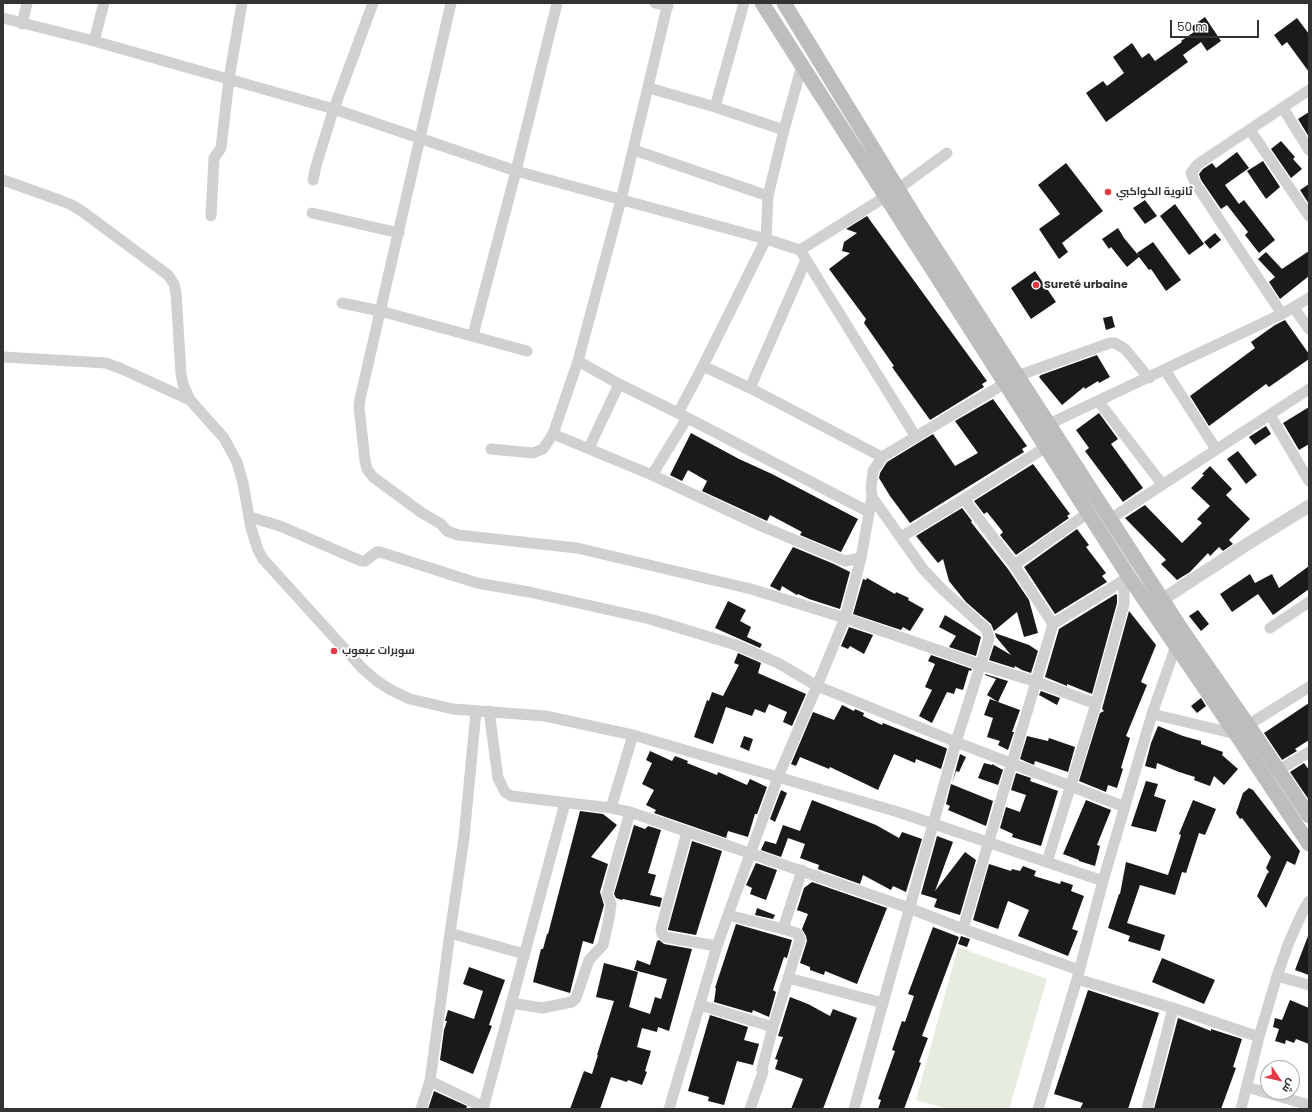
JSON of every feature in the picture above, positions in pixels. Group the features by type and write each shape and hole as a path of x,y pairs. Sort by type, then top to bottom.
{"main road":[{"path":"762,3 802,65 892,192 919,224 1010,379 1046,447 1088,513 1126,578 1176,646 1242,729 1279,770 1309,816"},
{"path":"784,3 892,192"},
{"path":"1010,379 1049,424 1163,600 1242,729 1309,844"}],"street":[{"path":"22,24 27,3"},
{"path":"94,41 104,3"},
{"path":"211,216 214,158 221,148 242,3"},
{"path":"313,180 334,109 373,3"},
{"path":"451,3 421,139 360,399 359,407 365,462 367,469 373,477 422,513 441,524 447,531 458,535 577,548 751,589 845,618 981,665 1037,682 1096,704"},
{"path":"473,335 516,171 557,3"},
{"path":"491,449 533,453 543,449 553,434 578,361 634,150 668,4 655,3"},
{"path":"715,107 744,3"},
{"path":"3,18 94,41 334,109 516,171 766,239 803,255 916,437"},
{"path":"652,475 683,415 703,366 766,239 768,196 802,65"},
{"path":"648,88 715,107 784,130"},
{"path":"1282,314 1195,183 1191,173 1198,164 1309,90"},
{"path":"1283,108 1309,149"},
{"path":"1250,130 1309,216"},
{"path":"634,150 768,196"},
{"path":"750,388 803,255 947,153"},
{"path":"3,180 72,205 168,275 174,284 176,292 181,374 183,384 190,400 224,438 237,462 243,483 251,528 258,550 263,559 351,656 377,681 391,690 410,699 453,710 545,716 633,735 934,823 1103,881"},
{"path":"312,213 399,233"},
{"path":"1049,424 1099,402 1282,314 1309,298"},
{"path":"342,303 380,310 527,351"},
{"path":"1294,308 1309,329"},
{"path":"669,1109 717,946 728,915 778,777 818,686 845,618 861,558 872,497 871,488 873,471 882,458 1010,379 1110,343 1115,343 1125,349 1149,378"},
{"path":"3,357 106,363 190,400"},
{"path":"578,361 619,384 683,415 869,512"},
{"path":"703,366 750,388 882,458"},
{"path":"1165,370 1216,449"},
{"path":"589,448 619,384"},
{"path":"1110,519 1309,389"},
{"path":"1099,402 1162,484"},
{"path":"1270,415 1309,481"},
{"path":"553,434 652,475 759,525 845,561 861,558"},
{"path":"901,537 1046,447"},
{"path":"854,1109 956,742 989,638 989,633 986,629 943,590 923,568 872,497"},
{"path":"964,499 1014,566 1053,624"},
{"path":"1149,608 1309,506"},
{"path":"1014,566 1088,513"},
{"path":"250,517 280,526 361,561 364,561 377,552 380,552 477,583 529,592 650,619 736,644 778,663 818,686 956,742 1125,807"},
{"path":"964,929 1053,624 1126,578"},
{"path":"1047,862 1096,704 1124,604 1126,578"},
{"path":"1270,628 1309,602"},
{"path":"1038,1109 1152,714 1182,630"},
{"path":"1152,714 1242,729 1309,687"},
{"path":"422,1109 430,1081 464,838 476,711"},
{"path":"489,712 498,778 505,792 511,796 611,808 630,812 909,908 1078,974 1259,1037"},
{"path":"611,808 633,735"},
{"path":"1279,770 1309,752"},
{"path":"430,1081 483,1108 564,803"},
{"path":"511,1003 542,1008 572,1002 576,998 589,960 602,945 609,919 611,904 607,894 630,812"},
{"path":"687,832 661,929 662,934 665,937 717,946"},
{"path":"783,929 802,870"},
{"path":"1241,1109 1248,1087 1259,1037 1288,942 1309,901"},
{"path":"728,915 797,933 800,938 773,1027 762,1069 763,1072 750,1109"},
{"path":"450,933 524,954"},
{"path":"1277,976 1309,985"},
{"path":"788,978 883,1003"},
{"path":"700,1005 773,1027"},
{"path":"1147,1109 1173,1008"},
{"path":"1248,1087 1309,1105"}],"shaded area":[{"path":"958,947 1047,979 1009,1109 948,1109 916,1100"}],"building":[{"path":"1205,17 1221,41 1207,51 1201,42 1183,55 1188,62 1106,122 1086,93 1103,81 1107,86 1124,73 1113,57 1132,43 1142,58 1149,53 1155,61 1194,32 1191,27"},
{"path":"1297,18 1309,34 1309,72 1287,42 1282,46 1274,35"},
{"path":"1309,112 1309,137 1298,119"},
{"path":"1281,141 1295,157 1293,159 1302,169 1291,178 1271,149"},
{"path":"1237,152 1249,168 1225,185 1239,204 1244,200 1275,240 1259,253 1245,235 1248,232 1227,205 1221,209 1201,180 1199,174 1203,169 1212,163 1216,168"},
{"path":"1263,161 1280,187 1266,199 1247,171"},
{"path":"1066,163 1103,211 1062,243 1068,252 1059,259 1039,229 1060,214 1038,185"},
{"path":"1309,184 1309,204 1300,190"},
{"path":"1145,200 1157,216 1145,224 1133,208"},
{"path":"1175,204 1204,244 1189,255 1160,216"},
{"path":"867,216 987,381 982,384 984,387 930,420 892,367 894,366 864,323 866,319 829,269 850,253 842,251 844,242 857,233 846,229"},
{"path":"1118,228 1139,256 1137,253 1153,242 1181,280 1166,291 1151,269 1149,270 1139,257 1127,267 1111,247 1109,249 1102,239"},
{"path":"1215,233 1221,240 1210,249 1204,242"},
{"path":"1309,251 1309,276 1280,299 1269,282 1275,277 1258,259 1266,252 1282,269"},
{"path":"1035,271 1056,302 1031,319 1011,288"},
{"path":"1112,316 1115,327 1106,330 1103,318"},
{"path":"1285,320 1309,354 1309,359 1269,387 1266,384 1209,426 1190,396 1255,348 1251,342 1275,325"},
{"path":"1097,355 1110,377 1099,383 1098,381 1085,389 1084,387 1062,405 1039,377 1041,375"},
{"path":"993,399 1027,446 1022,449 1024,452 910,523 879,478 880,473 887,462 933,434 955,466 978,453 955,421"},
{"path":"1309,407 1309,444 1299,450 1283,423"},
{"path":"1099,413 1118,439 1111,444 1143,488 1123,502 1085,451 1089,448 1076,430"},
{"path":"1266,426 1271,434 1255,445 1249,437"},
{"path":"691,433 858,519 841,552 800,535 802,532 770,515 767,521 702,491 707,481 688,470 682,481 670,475"},
{"path":"1238,451 1257,475 1246,484 1227,459"},
{"path":"1033,464 1070,514 1067,516 1069,518 1016,555 1000,535 1003,532 987,512 984,514 974,501"},
{"path":"1210,466 1232,489 1226,495 1250,519 1229,540 1233,544 1223,551 1219,547 1210,556 1208,553 1190,572 1177,580 1161,564 1166,560 1125,518 1145,505 1182,543 1202,523 1197,519 1210,506 1191,488 1204,475 1202,474"},
{"path":"962,508 972,521 971,522 1008,569 1029,600 1038,633 1024,637 1017,612 994,631 991,624 966,602 949,581 943,559 938,563 916,536"},
{"path":"1077,529 1089,545 1086,547 1106,573 1102,576 1107,582 1055,614 1024,567"},
{"path":"793,547 850,572 840,609 798,594 797,595 782,586 780,591 770,586"},
{"path":"1309,566 1309,589 1273,615 1258,594 1232,612 1220,594 1250,574 1255,583 1272,574 1279,588"},
{"path":"867,578 895,594 896,592 909,598 908,600 924,609 910,631 903,627 901,630 853,614 863,579 866,580"},
{"path":"1116,594 1117,603 1092,694 1045,677 1059,629"},
{"path":"728,601 746,610 740,621 751,627 747,637 762,644 760,648 715,628"},
{"path":"1198,610 1209,624 1201,631 1189,616"},
{"path":"1129,611 1156,645 1141,682 1147,685 1126,736 1130,738 1117,788 1108,785 1106,792 1079,781 1100,713 1104,711 1102,709"},
{"path":"945,615 981,637 976,656 949,647 956,636 939,627"},
{"path":"849,627 873,635 864,654 850,646 848,649 841,646"},
{"path":"995,633 1029,645 1038,651 1031,673 1015,666 1014,668 989,660 994,645 1011,655 996,637"},
{"path":"738,653 761,663 758,673 806,694 792,726 783,722 787,712 769,704 765,713 755,709 752,716 726,707 713,744 694,737 707,700 709,701 712,692 723,696 739,665 734,663"},
{"path":"931,655 972,669 971,671 969,670 963,690 956,688 954,694 947,692 932,723 919,716 932,690 925,687 935,664 928,661"},
{"path":"985,674 1008,681 998,702 987,695 996,679"},
{"path":"1041,691 1060,698 1057,705 1039,695"},
{"path":"1201,698 1206,706 1197,713 1191,706"},
{"path":"990,699 1020,710 1012,732 1014,732 1008,750 998,745 1000,741 987,737 993,718 984,715"},
{"path":"1309,703 1309,740 1295,749 1297,751 1282,760 1264,733"},
{"path":"842,705 854,711 855,709 864,713 863,716 882,725 883,723 946,748 947,749 941,769 916,759 915,763 894,754 878,790 830,767 829,769 800,757 796,766 791,764 813,712 834,720"},
{"path":"1158,726 1183,736 1201,741 1201,744 1223,752 1222,755 1238,769 1224,785 1214,776 1210,786 1194,780 1195,777 1157,763 1156,769 1145,766 1151,743"},
{"path":"744,736 753,739 749,751 740,747"},
{"path":"1027,736 1048,741 1049,738 1075,747 1068,772 1035,761 1034,765 1020,759"},
{"path":"650,751 672,761 675,756 688,761 687,763 717,775 718,772 747,785 750,779 767,787 757,814 755,814 748,837 728,831 726,838 654,813 656,810 646,805 654,790 642,784 652,763 646,760"},
{"path":"960,754 966,757 959,772 956,771 952,783"},
{"path":"984,763 992,764 1003,770 998,785 978,778"},
{"path":"1304,763 1309,770 1309,800 1290,772"},
{"path":"1016,773 1031,778 1030,781 1058,791 1041,846 1012,837 1013,834 1000,828 1006,807 1020,812 1026,795 1011,790"},
{"path":"1146,781 1158,784 1154,796 1166,800 1156,832 1131,826"},
{"path":"951,784 993,801 986,826 948,810 950,806 946,804"},
{"path":"1249,788 1253,790 1300,851 1295,865 1287,861 1266,908 1257,896 1269,872 1266,868 1271,857 1242,818 1240,819 1236,813 1243,793"},
{"path":"781,790 787,793 775,822 770,819"},
{"path":"812,800 876,825 899,838 902,832 922,839 906,892 893,886 891,890 863,875 860,884 818,869 819,865 800,858 805,844 788,838 781,857 761,850 765,841 776,844 783,825 800,831"},
{"path":"1086,800 1111,810 1097,845 1100,846 1095,866 1063,854"},
{"path":"1193,800 1216,809 1205,835 1199,833 1186,873 1182,872 1175,895 1140,885 1127,923 1165,935 1160,951 1128,941 1130,936 1108,928 1120,894 1126,862 1168,875 1181,835 1179,834"},
{"path":"580,811 603,814 617,825 591,857 608,864 600,892 604,905 593,944 583,941 570,993 533,982 541,949 543,949 548,934"},
{"path":"634,825 645,829 648,826 661,830 648,873 656,875 650,895 662,898 660,907 622,900 616,898 614,894"},
{"path":"937,836 953,842 935,891 965,852 976,860 960,915 934,907 937,899 921,894"},
{"path":"692,841 722,851 696,935 668,930"},
{"path":"756,863 777,870 766,900 750,894 752,888 746,885"},
{"path":"989,864 1011,871 1012,869 1020,871 1023,866 1036,871 1034,876 1060,884 1061,881 1073,885 1071,891 1084,896 1072,929 1078,931 1068,956 1018,936 1029,910 1008,901 998,929 973,920"},
{"path":"812,882 887,908 857,984 825,971 824,975 810,970 810,967 800,963 807,941 802,929 808,914 797,910 804,888"},
{"path":"757,908 775,915 773,919 755,915"},
{"path":"736,924 792,940 787,958 784,957 773,990 776,992 769,1017 753,1010 752,1013 714,1002 715,988"},
{"path":"933,927 959,937 922,1036 928,1038 919,1062 921,1063 904,1109 878,1109 881,1100 878,1099 895,1051 892,1050 902,1021 905,1022 914,996 908,994"},
{"path":"961,936 970,939 967,947 958,944"},
{"path":"1309,936 1309,975 1295,970"},
{"path":"659,940 664,944 692,949 669,1031 658,1027 657,1032 642,1028 637,1047 651,1051 645,1071 647,1072 642,1085 628,1080 627,1082 611,1077 600,1109 570,1109 584,1071 592,1074 614,1001 596,997 604,963 638,972 629,1007 650,1014 655,997 661,999 667,979 634,970 637,960 650,965 657,941"},
{"path":"1162,958 1215,980 1204,1004 1152,982"},
{"path":"469,967 505,980 489,1025 492,1026 473,1074 440,1060 444,1030 447,1021 445,1021 448,1010 474,1019 483,991 463,984"},
{"path":"1088,990 1159,1013 1128,1109 1080,1109 1083,1103 1054,1094"},
{"path":"790,997 808,1004 830,1016 833,1009 857,1018 823,1109 791,1109 803,1079 775,1069 778,1060 775,1059 783,1037 778,1036"},
{"path":"1290,1000 1309,1008 1309,1044 1296,1039 1294,1043 1286,1040 1285,1044 1275,1041 1279,1029 1273,1027 1275,1018 1282,1020"},
{"path":"710,1015 748,1027 744,1040 759,1044 753,1065 737,1061 724,1105 708,1101 709,1097 688,1091"},
{"path":"1178,1018 1211,1031 1211,1029 1242,1039 1233,1067 1236,1068 1221,1109 1154,1109"},
{"path":"434,1091 467,1106 466,1109 428,1109"}],"place":[{"name":"ثانوية الكواكبي","path":"1108,192"},
{"name":"Sureté urbaine","path":"1036,285"},
{"name":"سوبرات عبعوب","path":"334,651"}]}
